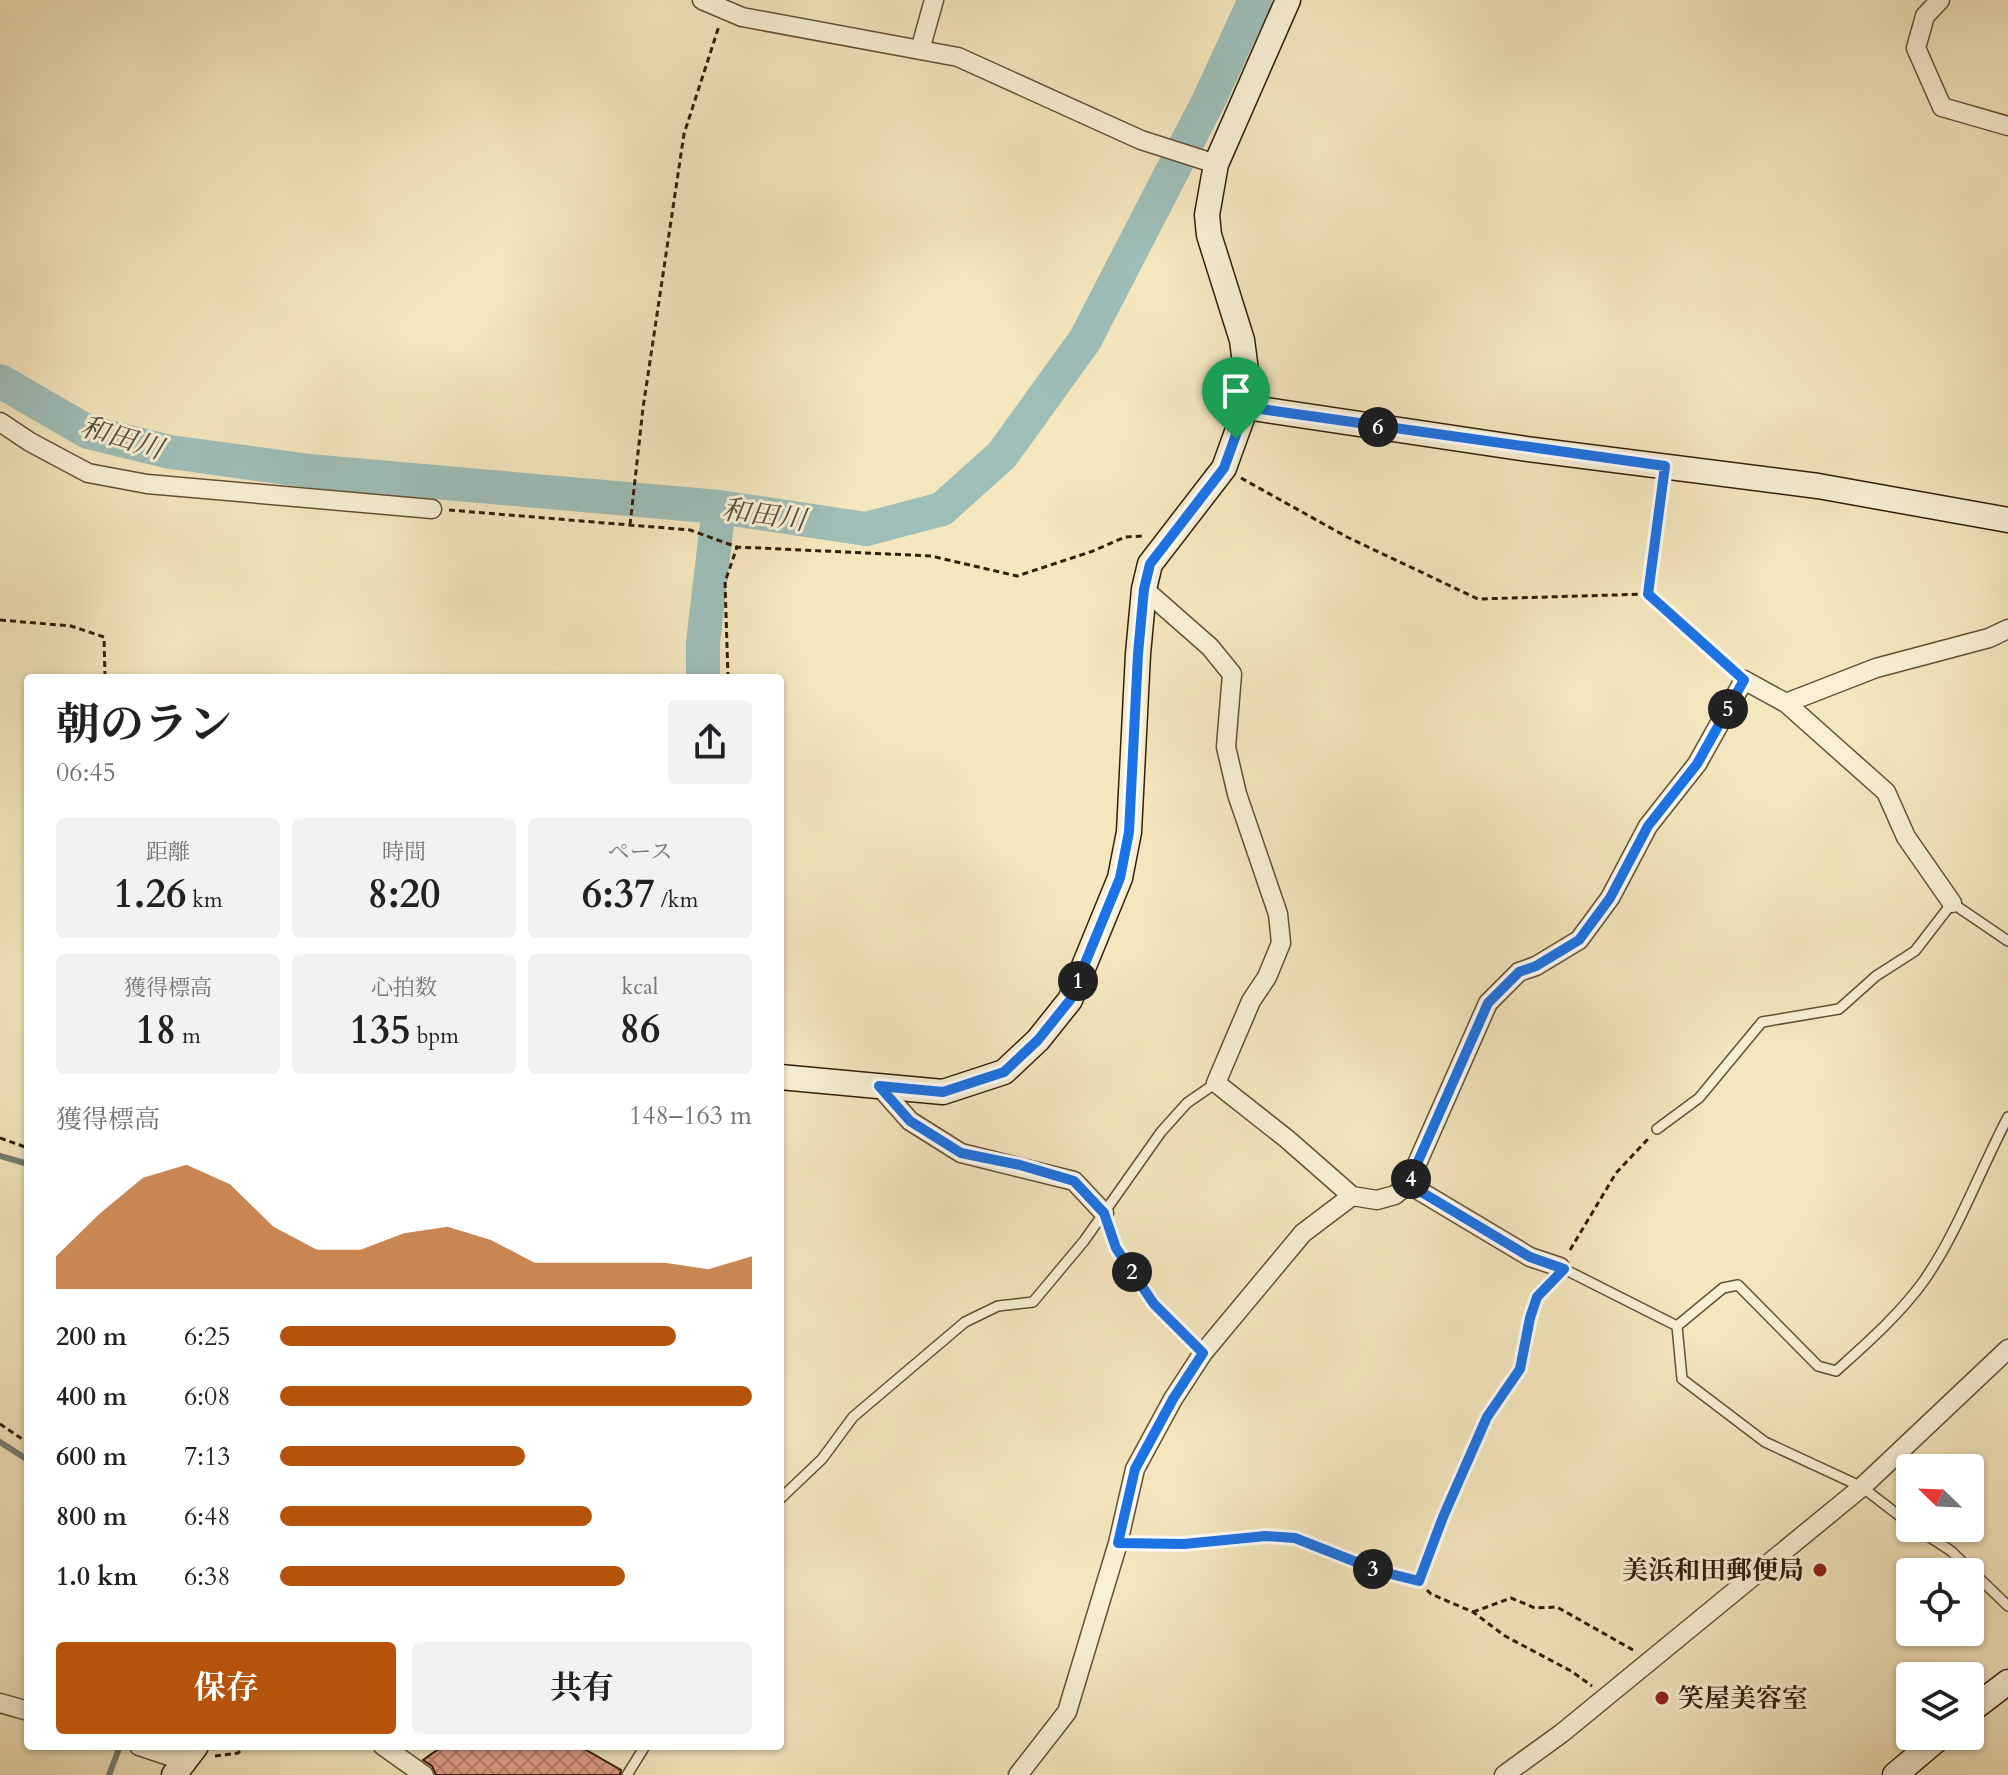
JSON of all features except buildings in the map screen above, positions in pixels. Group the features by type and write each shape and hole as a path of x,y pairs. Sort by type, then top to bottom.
{"street":[{"path":"702,0 742,17 958,57 1141,140 1209,162"},
{"path":"920,50 934,0"},
{"path":"784,1077 943,1092 1004,1072 1038,1040 1070,1000 1120,878 1129,832 1144,589 1150,564 1224,468 1246,407 1247,378 1242,340 1209,235 1209,162 1288,0"},
{"path":"1940,0 1925,16 1916,48 1942,107 2008,126"},
{"path":"1246,407 1818,486 2008,520"},
{"path":"0,422 88,473 147,484 432,509"},
{"path":"1144,589 1210,647 1232,674 1226,747 1237,794 1278,914 1281,943 1267,977 1251,1001 1216,1083 1352,1196 1377,1200 1395,1195 1408,1184 1488,1003 1519,972 1536,966 1579,940 1610,898 1648,826 1697,764 1744,680 1786,703 1886,792 1906,837 1952,903"},
{"path":"1786,703 1876,668 1989,638 2008,629"},
{"path":"879,1086 910,1121 961,1153 1020,1165 1074,1181 1104,1213"},
{"path":"1408,1184 1530,1257 1562,1268"},
{"path":"1018,1775 1067,1712 1118,1543 1135,1469 1173,1399 1203,1353 1303,1233 1352,1196"},
{"path":"1504,1775 1862,1487 2008,1349"},
{"path":"1984,1700 2008,1682"},
{"path":"0,1703 24,1710"},
{"path":"151,1750 184,1761"},
{"path":"389,1750 424,1775"},
{"path":"1895,1775 1924,1750"}],"lane":[{"path":"1657,1129 1699,1098 1762,1022 1839,1009 1876,976 1915,951 1952,903 2008,941"},
{"path":"784,1495 822,1459 853,1417 965,1322 998,1306 1033,1302 1104,1213 1161,1132 1187,1103 1216,1083"},
{"path":"1677,1326 1723,1288 1738,1285 1818,1366 1836,1371 1896,1316 1924,1280 1961,1214 2008,1117"},
{"path":"1104,1213 1116,1248 1154,1304 1203,1353"},
{"path":"1118,1543 1184,1544 1266,1536 1295,1538 1379,1571 1419,1581 1487,1417 1520,1369 1537,1297 1562,1268 1677,1326"},
{"path":"1677,1326 1682,1379 1765,1442 1862,1487 1896,1513"},
{"path":"1937,1542 1951,1551 2008,1606"},
{"path":"627,1775 643,1750"}],"path":[{"path":"630,525 645,393 684,134 725,9"},
{"path":"1648,594 1665,466"},
{"path":"1224,468 1347,537 1478,599 1648,594 1744,680"},
{"path":"432,509 690,530 737,547 931,556 1017,576 1125,537 1171,536"},
{"path":"728,674 725,582 737,547"},
{"path":"0,620 71,626 104,637 105,674"},
{"path":"1562,1268 1616,1173 1657,1129"},
{"path":"0,1138 24,1147"},
{"path":"0,1424 24,1440"},
{"path":"1419,1581 1431,1594 1473,1612 1505,1636 1571,1671 1606,1696"},
{"path":"1473,1612 1511,1598 1535,1608 1557,1607 1638,1652 1647,1663"}],"waterway":[{"name":"和田川","path":"0,381 88,432 170,452 309,471 719,507 866,529 942,509 1002,455 1085,340 1209,100 1255,0"},
{"path":"703,674 703,642 719,507"},
{"path":"0,1156 24,1163"},
{"path":"0,1442 24,1457"},
{"path":"109,1775 118,1750"}],"place":[{"name":"美浜和田郵便局","path":"1820,1570"},
{"name":"笑屋美容室","path":"1662,1698"}],"route":[{"path":"1246,407 1527,449 1665,466 1648,594 1744,680 1697,764 1648,826 1610,898 1579,940 1536,966 1519,972 1488,1003 1408,1184 1530,1257 1564,1269 1537,1297 1520,1369 1487,1417 1419,1581 1379,1571 1295,1538 1266,1536 1184,1544 1118,1543 1135,1469 1173,1399 1203,1353 1154,1304 1116,1248 1104,1213 1074,1181 1020,1165 961,1153 910,1121 879,1086 943,1092 1004,1072 1038,1040 1070,1000 1120,878 1129,832 1138,654 1144,589 1150,564 1224,468 1236,439 1246,407"}]}
